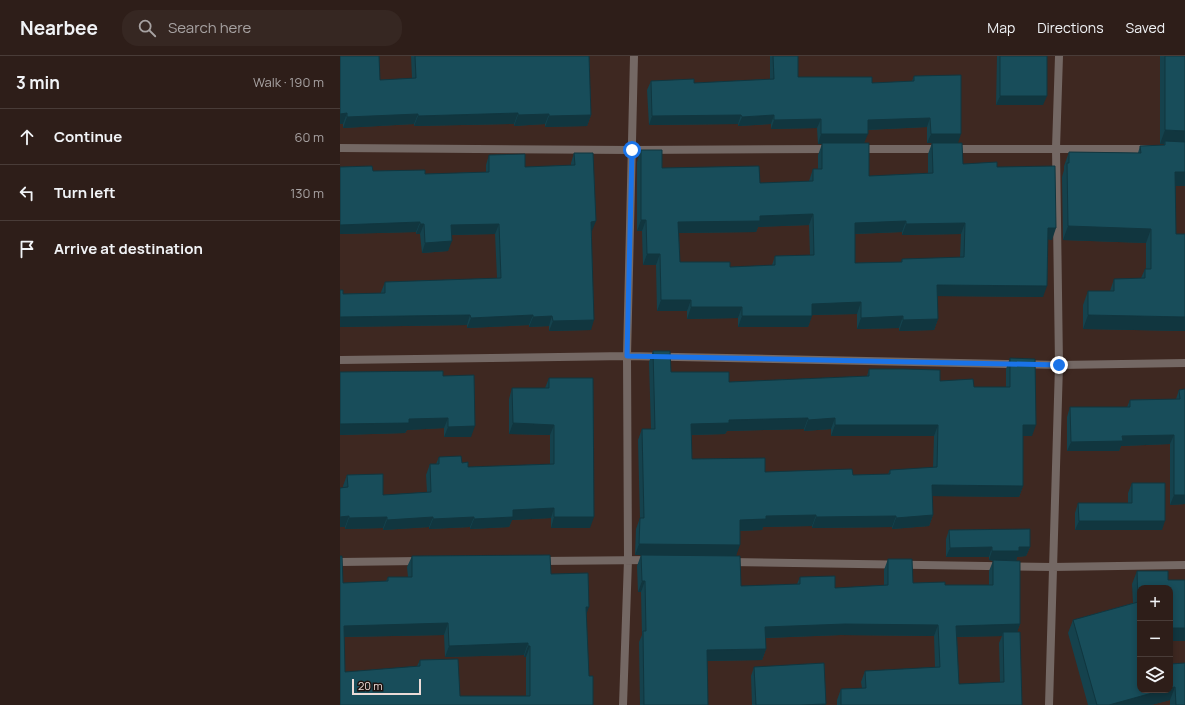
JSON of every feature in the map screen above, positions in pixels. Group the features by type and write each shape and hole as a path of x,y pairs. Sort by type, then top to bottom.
{"street":[{"path":"623,705 628,560 627,356 634,56"},
{"path":"1049,705 1059,365 1056,148 1059,56"},
{"path":"340,148 632,150 1056,148 1162,150"},
{"path":"340,360 627,356 1059,365 1185,363"},
{"path":"340,562 426,561"},
{"path":"535,561 660,561"},
{"path":"724,562 1052,567 1185,565"}],"building":[{"path":"340,56 379,56 380,80 416,78 415,56 589,56 591,115 549,116 549,114 518,115 518,113 418,116 418,114 347,117 347,113 340,114"},
{"path":"773,56 798,56 798,77 872,77 872,83 914,81 914,76 961,75 961,134 931,134 930,118 868,120 868,134 821,134 821,119 774,120 774,115 742,117 741,115 652,116 651,81 694,79 694,83 774,79"},
{"path":"1000,56 1047,56 1047,96 1000,96"},
{"path":"1165,56 1185,56 1185,131 1165,130"},
{"path":"1165,141 1185,142 1185,172 1175,172 1176,234 1185,234 1185,317 1088,315 1088,291 1114,291 1114,279 1145,278 1145,269 1151,269 1151,229 1068,226 1067,163 1069,163 1069,152 1141,153 1140,146 1165,145"},
{"path":"822,143 869,143 869,176 933,173 932,143 962,143 963,164 997,162 997,167 1055,166 1056,228 1048,228 1047,286 937,285 938,319 903,320 903,316 861,318 861,302 812,304 812,316 742,316 742,307 691,307 691,300 661,300 660,254 647,254 646,220 641,220 641,150 662,150 662,168 759,166 760,183 813,181 813,169 822,169","holes":["813,214 814,255 775,256 775,265 730,267 730,262 680,262 678,222 760,221 760,216","906,221 906,224 965,223 964,257 902,259 902,262 855,263 855,223"]},
{"path":"574,153 593,153 596,221 591,222 594,320 553,321 552,316 533,317 533,315 471,318 470,315 340,317 340,290 343,290 343,294 385,293 385,282 501,278 499,224 451,225 452,241 425,243 424,224 420,224 420,222 340,225 340,167 372,166 373,171 425,170 425,174 489,172 489,155 525,154 525,167 575,165"},
{"path":"653,351 670,351 671,372 729,372 729,382 869,376 869,369 904,369 940,370 940,381 973,379 974,387 1010,387 1010,358 1035,359 1036,425 1023,425 1023,486 932,485 933,515 896,518 896,516 766,516 766,519 740,520 740,545 639,544 640,518 644,518 642,429 655,429","holes":["808,418 808,420 835,418 835,425 938,425 937,467 890,470 890,474 853,475 852,469 765,472 765,458 692,459 691,424 729,423 729,420"]},
{"path":"443,371 443,376 474,375 475,426 448,427 448,418 409,419 409,423 340,424 340,372"},
{"path":"549,378 593,378 594,517 554,517 554,508 513,510 513,517 474,519 474,517 433,519 433,517 387,520 387,517 340,517 340,488 348,487 347,475 383,474 383,495 431,492 430,464 439,464 439,457 461,456 462,463 468,462 468,467 554,464 554,425 513,423 512,388 549,388"},
{"path":"1185,389 1185,495 1174,495 1174,435 1122,436 1123,441 1071,442 1070,407 1130,407 1130,400 1180,399 1179,390"},
{"path":"1132,483 1165,483 1165,521 1079,521 1078,503 1132,503"},
{"path":"1030,529 1030,547 1019,547 1019,551 992,551 992,547 950,548 949,530"},
{"path":"550,555 551,574 588,573 589,607 586,607 589,676 593,676 593,705 340,705 340,556 342,556 343,583 388,581 388,577 412,577 412,556","holes":["448,623 449,646 528,643 528,646 530,646 530,696 460,696 458,659 420,660 420,666 345,672 344,626"]},
{"path":"641,555 740,556 741,586 800,584 800,577 835,576 835,588 888,585 888,559 912,559 913,583 945,582 945,585 993,585 993,560 1020,561 1020,624 956,626 959,684 1004,682 1003,632 1020,632 1022,705 841,705 841,689 866,688 865,671 940,667 938,625 845,624 765,627 766,649 707,650 708,705 644,705 643,631 646,631 645,581 642,581"},
{"path":"1137,571 1168,571 1168,580 1185,580 1185,628 1173,628 1173,585 1137,585"},
{"path":"1137,602 1137,693 1152,693 1109,705 1097,705 1073,620"},
{"path":"824,663 826,704 756,705 754,667"},
{"path":"1185,663 1185,705 1176,705 1175,687 1173,687 1173,664"}],"route":[{"path":"632,150 627,356 1059,365"}]}
